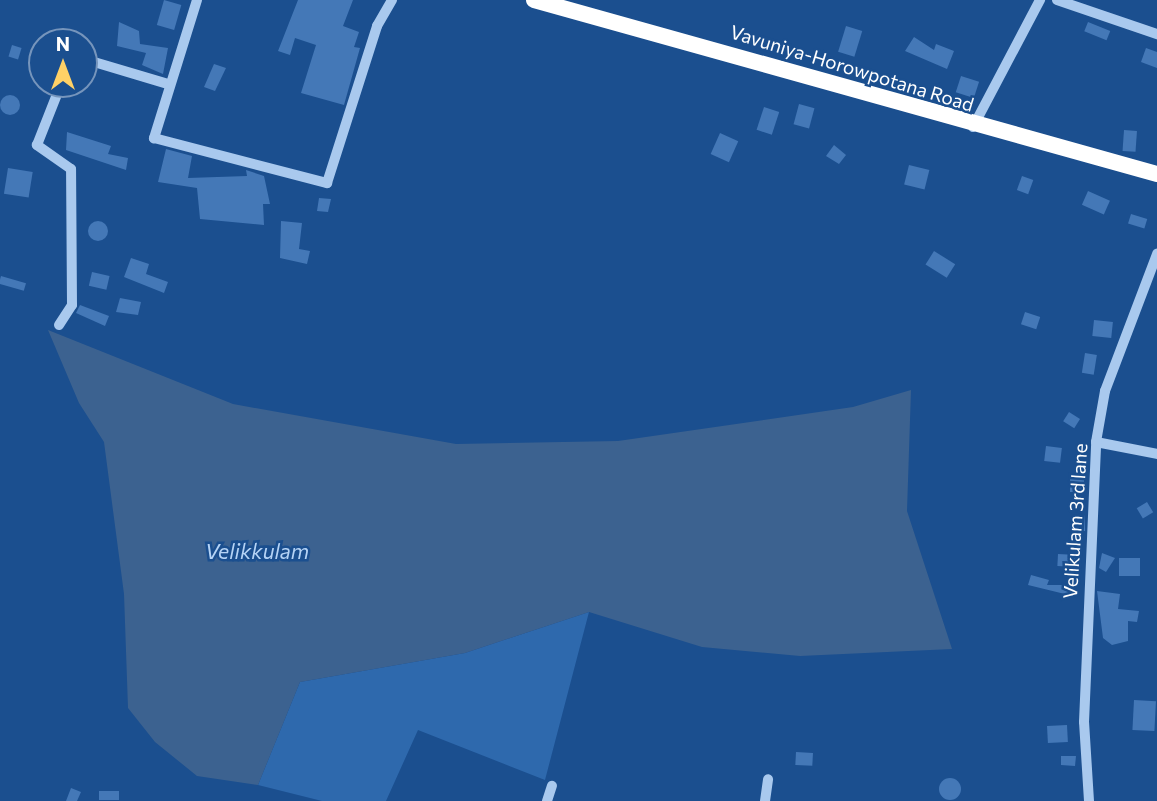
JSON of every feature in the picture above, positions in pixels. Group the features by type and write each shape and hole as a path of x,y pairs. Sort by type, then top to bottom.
{"highway":[{"name":"Vavuniya-Horowpotana Road","path":"534,0 769,62 973,127 1157,174"}],"street":[{"path":"197,0 168,84 153,138 327,183 373,38 392,0"},
{"path":"973,127 1040,0"},
{"path":"1056,0 1157,34"},
{"path":"98,64 168,84"},
{"path":"55,98 37,145 71,169 72,305 59,326"},
{"name":"Velikulam 3rd lane","path":"1089,801 1084,722 1097,442 1105,391 1157,254"},
{"path":"1097,442 1157,453"},
{"path":"765,801 768,779"},
{"path":"547,801 552,786"}],"shaded area":[{"path":"589,612 545,780 418,730 386,801 322,801 258,785 300,682 465,653"}],"water":[{"name":"Velikkulam","path":"48,330 233,404 456,444 618,441 853,407 911,390 907,511 952,649 800,656 702,647 589,612 465,653 300,682 258,785 197,776 155,742 128,708 124,594 104,442 79,403"}],"building":[{"path":"164,0 181,5 174,30 157,25"},
{"path":"298,0 353,0 343,26 359,32 354,47 360,48 344,105 301,93 316,45 295,38 290,55 278,51"},
{"path":"119,22 139,31 140,44 168,48 163,74 142,65 146,53 117,46"},
{"path":"1088,22 1110,31 1107,40 1084,31"},
{"path":"846,26 862,31 854,57 838,52"},
{"path":"914,37 934,50 936,44 954,51 947,69 905,51"},
{"path":"12,45 22,48 18,59 8,56"},
{"path":"1146,48 1157,52 1157,68 1141,62"},
{"path":"214,64 226,68 215,91 204,87"},
{"path":"961,76 979,82 974,98 956,92"},
{"path":"6,95 14,95 20,105 14,115 6,115 0,109 0,101"},
{"path":"799,104 814,108 809,128 794,124"},
{"path":"764,107 779,112 772,135 757,130"},
{"path":"1124,130 1137,131 1136,152 1123,151"},
{"path":"67,132 111,146 108,154 128,158 126,170 66,150"},
{"path":"720,133 738,141 729,162 711,154"},
{"path":"834,145 846,155 839,164 826,156"},
{"path":"166,149 192,156 188,178 247,176 246,170 264,176 270,204 263,204 264,225 200,219 197,188 158,182"},
{"path":"909,165 929,170 925,189 904,184"},
{"path":"8,168 33,172 29,198 4,194"},
{"path":"1022,176 1033,180 1028,194 1017,190"},
{"path":"1088,191 1110,201 1104,214 1082,205"},
{"path":"319,198 331,199 328,212 317,211"},
{"path":"1131,214 1147,219 1144,229 1128,224"},
{"path":"98,221 105,224 108,231 105,238 98,241 91,238 88,231 91,224"},
{"path":"281,221 302,223 299,249 310,251 307,264 280,258"},
{"path":"934,251 955,264 947,278 926,265"},
{"path":"131,258 149,264 146,274 168,282 164,293 124,277"},
{"path":"92,272 110,276 106,290 89,286"},
{"path":"1,276 26,283 24,291 0,284"},
{"path":"120,298 141,302 138,315 116,312"},
{"path":"80,305 109,316 105,326 76,313"},
{"path":"1025,312 1040,317 1036,329 1021,324"},
{"path":"1094,320 1113,322 1111,338 1092,336"},
{"path":"1085,353 1097,355 1094,375 1082,373"},
{"path":"1069,412 1080,419 1074,428 1063,421"},
{"path":"1046,446 1062,448 1060,463 1044,461"},
{"path":"1070,477 1084,477 1084,492 1070,492"},
{"path":"1147,502 1153,512 1143,518 1137,508"},
{"path":"1072,515 1085,515 1085,531 1072,531"},
{"path":"1102,553 1115,558 1106,572 1099,568"},
{"path":"1058,554 1077,555 1076,567 1057,566"},
{"path":"1119,558 1140,558 1140,576 1119,576"},
{"path":"1031,575 1049,580 1047,585 1073,585 1073,596 1028,585"},
{"path":"1097,591 1120,594 1118,609 1139,611 1137,622 1128,621 1128,641 1112,645 1103,638"},
{"path":"1134,700 1156,701 1154,731 1132,730"},
{"path":"1067,725 1068,742 1048,743 1047,726"},
{"path":"796,752 813,753 812,766 795,765"},
{"path":"1061,756 1076,756 1075,766 1061,765"},
{"path":"950,778 958,781 961,789 958,797 950,800 942,797 939,789 942,781"},
{"path":"71,788 81,792 77,801 66,801"},
{"path":"99,791 119,791 119,800 99,800"}]}
